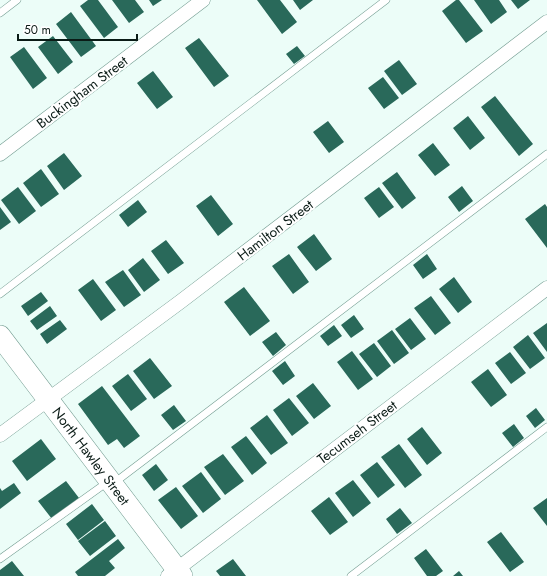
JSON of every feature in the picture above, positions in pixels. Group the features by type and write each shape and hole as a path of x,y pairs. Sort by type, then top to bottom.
{"street":[{"name":"Buckingham Street","path":"0,154 203,0"},
{"name":"Hamilton Street","path":"0,435 49,400 547,22"},
{"name":"Tecumseh Street","path":"176,574 547,288"},
{"name":"North Hawley Street","path":"0,336 111,482 176,574"}],"lane":[{"path":"0,13 17,0"},
{"path":"0,294 386,0"},
{"path":"0,559 111,482 547,154"},
{"path":"351,576 547,427"}],"building":[{"path":"88,0 98,0 118,27 104,38 80,6"},
{"path":"112,0 135,0 144,12 129,23"},
{"path":"149,0 162,0 153,6"},
{"path":"257,0 280,0 297,22 282,34"},
{"path":"293,0 313,0 300,10"},
{"path":"456,0 459,0 483,31 466,43 442,11"},
{"path":"474,0 499,0 507,12 491,24"},
{"path":"511,0 530,0 518,9"},
{"path":"71,12 96,46 81,57 56,24"},
{"path":"53,36 73,62 58,74 38,47"},
{"path":"199,38 229,76 214,87 185,48"},
{"path":"297,46 305,56 294,64 286,54"},
{"path":"24,47 47,78 33,89 10,57"},
{"path":"399,60 417,84 402,95 384,71"},
{"path":"153,71 173,97 157,109 137,83"},
{"path":"383,77 399,98 384,109 368,88"},
{"path":"495,96 533,144 519,156 481,107"},
{"path":"468,116 485,138 470,150 453,128"},
{"path":"328,121 344,142 329,153 313,132"},
{"path":"433,143 450,165 435,176 418,155"},
{"path":"64,153 82,176 64,190 47,166"},
{"path":"41,169 59,194 41,207 23,183"},
{"path":"397,172 416,198 402,209 382,183"},
{"path":"462,186 473,201 459,212 448,197"},
{"path":"18,187 36,211 19,224 1,200"},
{"path":"379,187 394,207 379,218 364,198"},
{"path":"211,195 233,224 218,236 196,206"},
{"path":"138,200 147,212 128,227 119,215"},
{"path":"545,204 547,207 547,248 525,219"},
{"path":"0,207 11,222 0,230"},
{"path":"314,234 332,259 316,271 297,247"},
{"path":"166,240 184,263 168,274 151,251"},
{"path":"289,254 309,282 293,294 272,266"},
{"path":"427,254 437,269 423,279 413,265"},
{"path":"143,258 160,280 144,292 128,270"},
{"path":"123,270 141,295 124,307 105,282"},
{"path":"454,277 472,302 458,313 439,289"},
{"path":"93,279 116,310 101,321 78,290"},
{"path":"244,287 270,321 250,336 224,302"},
{"path":"41,292 48,301 28,316 21,306"},
{"path":"431,296 451,323 435,335 414,308"},
{"path":"50,306 57,316 37,330 30,321"},
{"path":"354,315 364,329 351,338 341,325"},
{"path":"410,318 426,339 411,350 395,329"},
{"path":"60,320 67,329 47,344 40,334"},
{"path":"547,323 547,352 533,333"},
{"path":"334,325 342,336 328,346 320,336"},
{"path":"392,330 409,353 394,364 377,341"},
{"path":"276,332 286,345 273,356 262,342"},
{"path":"528,335 545,358 530,369 513,347"},
{"path":"374,343 391,366 377,377 359,354"},
{"path":"352,351 373,379 358,390 337,362"},
{"path":"510,352 526,373 511,384 495,363"},
{"path":"150,358 172,386 154,399 133,371"},
{"path":"285,361 295,376 283,385 272,371"},
{"path":"488,369 507,395 491,407 471,382"},
{"path":"128,374 147,399 131,411 112,386"},
{"path":"313,383 331,406 314,419 296,396"},
{"path":"102,386 140,436 124,448 117,439 108,445 78,404"},
{"path":"289,398 309,423 292,436 273,410"},
{"path":"174,405 186,421 173,430 161,415"},
{"path":"536,408 545,420 535,428 526,416"},
{"path":"267,415 288,443 271,455 250,428"},
{"path":"514,424 524,438 513,447 502,433"},
{"path":"422,427 442,453 427,465 407,439"},
{"path":"246,436 267,463 252,475 231,447"},
{"path":"41,439 56,459 27,481 12,461"},
{"path":"399,444 422,475 405,488 381,457"},
{"path":"223,454 244,481 225,495 204,467"},
{"path":"377,462 395,485 378,498 360,475"},
{"path":"156,464 168,480 154,491 142,475"},
{"path":"201,472 221,499 203,513 182,486"},
{"path":"353,480 371,503 353,517 335,493"},
{"path":"66,481 79,498 52,519 38,501"},
{"path":"14,483 21,493 0,509 0,488 2,491"},
{"path":"176,487 198,516 181,529 158,500"},
{"path":"329,497 348,522 330,535 311,511"},
{"path":"547,498 547,526 533,508"},
{"path":"92,504 104,520 78,540 66,524"},
{"path":"400,508 412,523 397,534 386,519"},
{"path":"105,521 116,536 90,556 78,541"},
{"path":"501,532 524,562 510,572 487,542"},
{"path":"118,539 125,548 109,561 115,568 105,576 78,576 75,572"},
{"path":"426,549 443,571 436,576 427,576 414,558"},
{"path":"233,559 246,576 220,576 216,571"},
{"path":"12,561 24,576 0,576 0,570"},
{"path":"459,571 463,576 453,576"}]}
